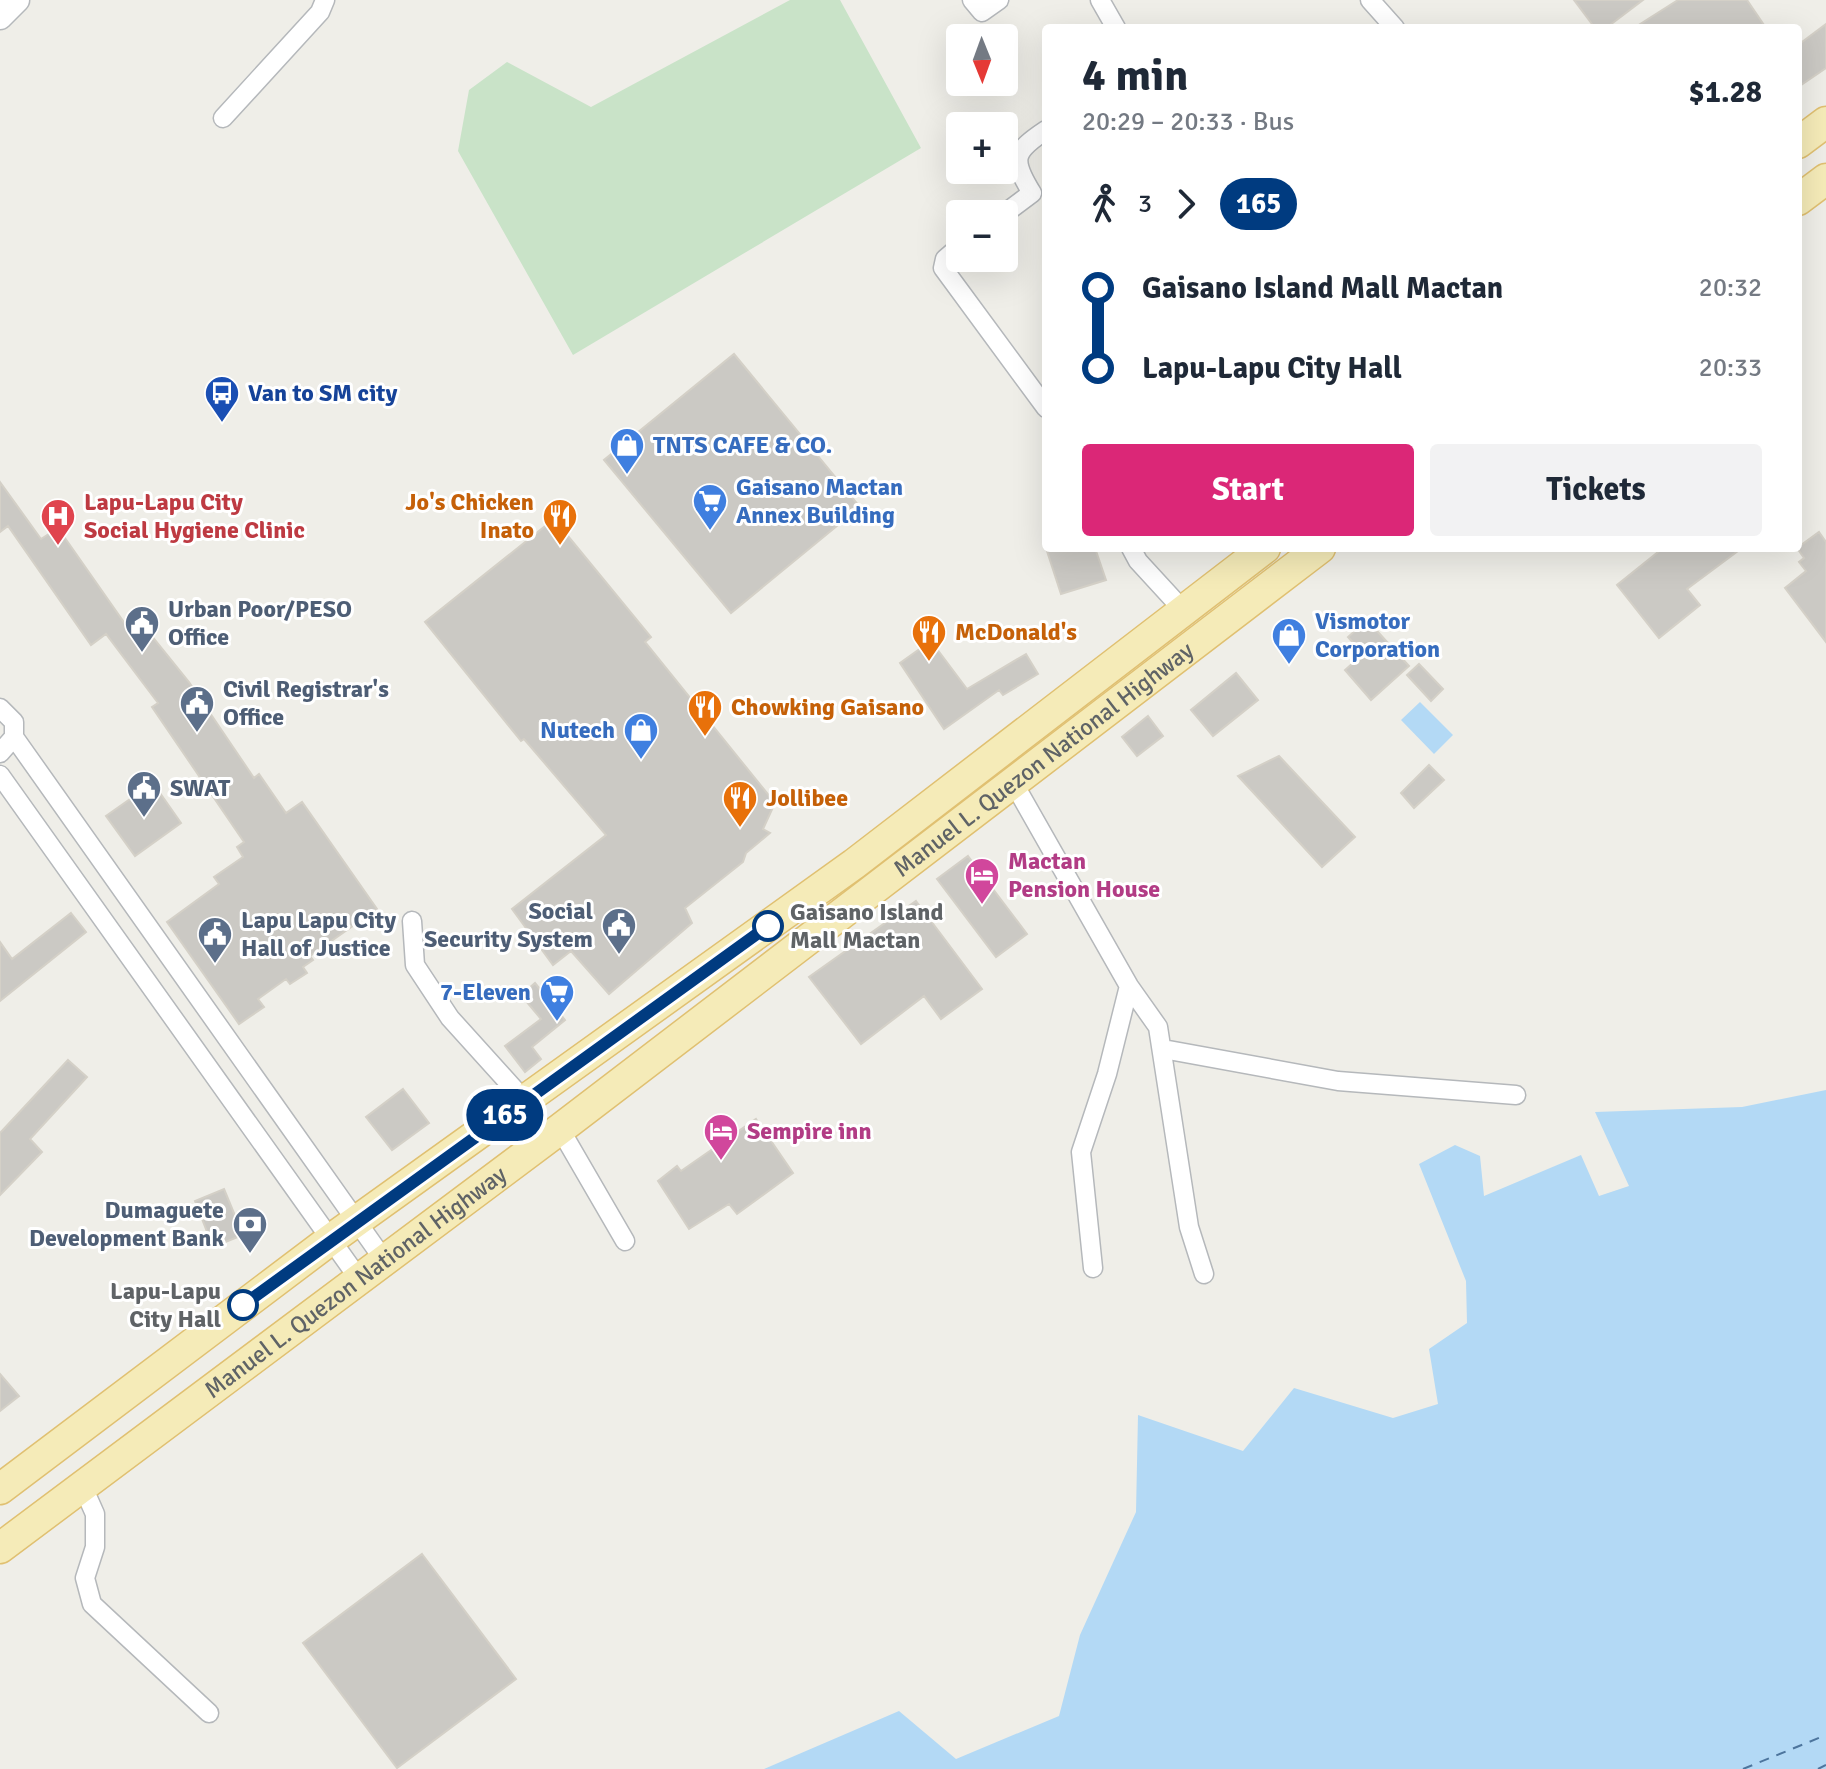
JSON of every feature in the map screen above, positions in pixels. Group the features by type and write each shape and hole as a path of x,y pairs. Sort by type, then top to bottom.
{"main road":[{"path":"1802,140 1826,122"},
{"path":"1802,178 1826,159"},
{"path":"1802,197 1826,179"},
{"name":"Manuel L. Quezon National Highway","path":"0,1489 330,1240 854,864 1260,552"},
{"name":"Manuel L. Quezon National Highway","path":"0,1548 560,1129 1315,552"},
{"path":"1148,638 1172,662"}],"street":[{"path":"0,17 17,0"},
{"path":"223,118 320,12 325,0"},
{"path":"972,0 982,12 999,0"},
{"path":"1100,0 1114,24"},
{"path":"1370,0 1391,24"},
{"path":"1018,204 1032,193 1018,170 1018,157 1024,145 1042,133"},
{"path":"946,258 943,268 1042,401"},
{"path":"1133,552 1183,610"},
{"path":"0,708 14,722 14,737 146,929 384,1260"},
{"path":"0,753 14,737"},
{"path":"0,775 359,1279"},
{"path":"1013,782 1129,986 1158,1027 1189,1227 1204,1274"},
{"path":"412,921 415,965 450,1018 525,1101"},
{"path":"122,950 146,929"},
{"path":"1093,1268 1081,1152 1107,1074 1129,986"},
{"path":"1163,1049 1338,1081 1516,1095"},
{"path":"560,1129 625,1241"},
{"path":"83,1487 95,1514 95,1547 85,1578 92,1604 209,1713"}],"green space":[{"path":"790,0 840,0 921,148 573,355 458,151 469,90 507,62 591,107"}],"water":[{"path":"1420,702 1453,735 1434,754 1401,720"},
{"path":"1826,1090 1826,1769 764,1769 899,1711 956,1759 1059,1716 1080,1635 1136,1512 1138,1415 1243,1451 1294,1388 1393,1418 1438,1404 1429,1349 1467,1323 1466,1281 1419,1164 1455,1145 1480,1156 1484,1196 1581,1155 1599,1196 1629,1186 1595,1112 1742,1107"}],"building":[{"path":"1574,0 1643,0 1611,24 1592,24"},
{"path":"1678,0 1747,0 1763,24 1640,24"},
{"path":"1826,24 1826,68 1802,84 1802,42"},
{"path":"734,354 860,507 731,613 604,460"},
{"path":"0,482 41,539 58,528 128,628 139,620 189,682 254,778 259,774 286,813 302,802 377,909 310,956 313,960 303,967 307,973 290,984 286,979 258,999 264,1007 239,1024 167,922 219,884 214,877 243,857 237,847 244,842 152,707 158,703 106,634 91,645 8,526 0,532"},
{"name":"Gaisano Island Mall Mactan","path":"554,519 651,637 645,642 775,803 763,829 770,833 746,853 743,862 685,908 692,923 609,994 571,951 553,965 512,909 606,835 524,739 521,741 425,622"},
{"path":"1819,532 1826,542 1826,642 1785,588 1806,571 1799,562 1804,558 1800,552 1802,544"},
{"path":"1047,552 1096,552 1106,580 1061,594"},
{"path":"1658,552 1737,552 1687,589 1700,605 1659,638 1617,585"},
{"path":"1367,620 1409,666 1371,700 1345,670 1363,654 1348,637"},
{"path":"931,641 967,689 1026,654 1038,674 1003,695 999,690 944,729 900,663"},
{"path":"1419,664 1443,689 1431,701 1407,675"},
{"path":"1236,673 1258,700 1213,736 1191,710"},
{"path":"1148,716 1163,736 1137,756 1122,737"},
{"path":"1279,756 1355,837 1322,867 1238,776"},
{"path":"1429,765 1444,780 1414,808 1401,793"},
{"name":"SWAT","path":"153,783 181,823 135,856 106,816"},
{"name":"Mactan Pension House","path":"968,856 1027,934 996,957 937,879"},
{"path":"916,901 982,989 941,1019 924,996 861,1044 809,977"},
{"path":"71,913 86,932 0,1001 0,942 12,959"},
{"path":"535,983 565,1020 532,1047 541,1059 525,1072 505,1046 541,1019 521,995"},
{"path":"68,1060 87,1077 30,1139 42,1152 0,1195 0,1133"},
{"path":"403,1089 429,1123 392,1150 366,1117"},
{"path":"756,1119 793,1173 737,1214 729,1204 689,1229 658,1181 677,1166 681,1171"},
{"path":"224,1189 243,1235 213,1247 195,1201"},
{"path":"0,1374 19,1396 0,1411"},
{"path":"422,1554 516,1679 397,1768 303,1643"}],"ferry route":[{"path":"1743,1769 1826,1735"},
{"path":"1818,1769 1826,1765"}],"bus line":[{"name":"165","path":"243,1305 768,926"}],"place":[{"name":"Van to SM city","path":"222,424"},
{"name":"TNTS CAFE & CO.","path":"627,476"},
{"name":"Gaisano Mactan Annex Building","path":"710,532"},
{"name":"Lapu-Lapu City Social Hygiene Clinic","path":"58,547"},
{"name":"Jo's Chicken Inato","path":"560,547"},
{"name":"Urban Poor/PESO Office","path":"142,654"},
{"name":"McDonald's","path":"929,663"},
{"name":"Vismotor Corporation","path":"1289,666"},
{"name":"Civil Registrar's Office","path":"197,734"},
{"name":"Chowking Gaisano","path":"705,738"},
{"name":"Nutech","path":"641,761"},
{"name":"SWAT","path":"144,819"},
{"name":"Jollibee","path":"740,829"},
{"name":"Mactan Pension House","path":"982,906"},
{"name":"Gaisano Island Mall Mactan","path":"768,926"},
{"name":"Social Security System","path":"619,956"},
{"name":"Lapu Lapu City Hall of Justice","path":"215,965"},
{"name":"7-Eleven","path":"557,1023"},
{"name":"Sempire inn","path":"721,1162"},
{"name":"Dumaguete Development Bank","path":"250,1255"},
{"name":"Lapu-Lapu City Hall","path":"243,1305"}]}
